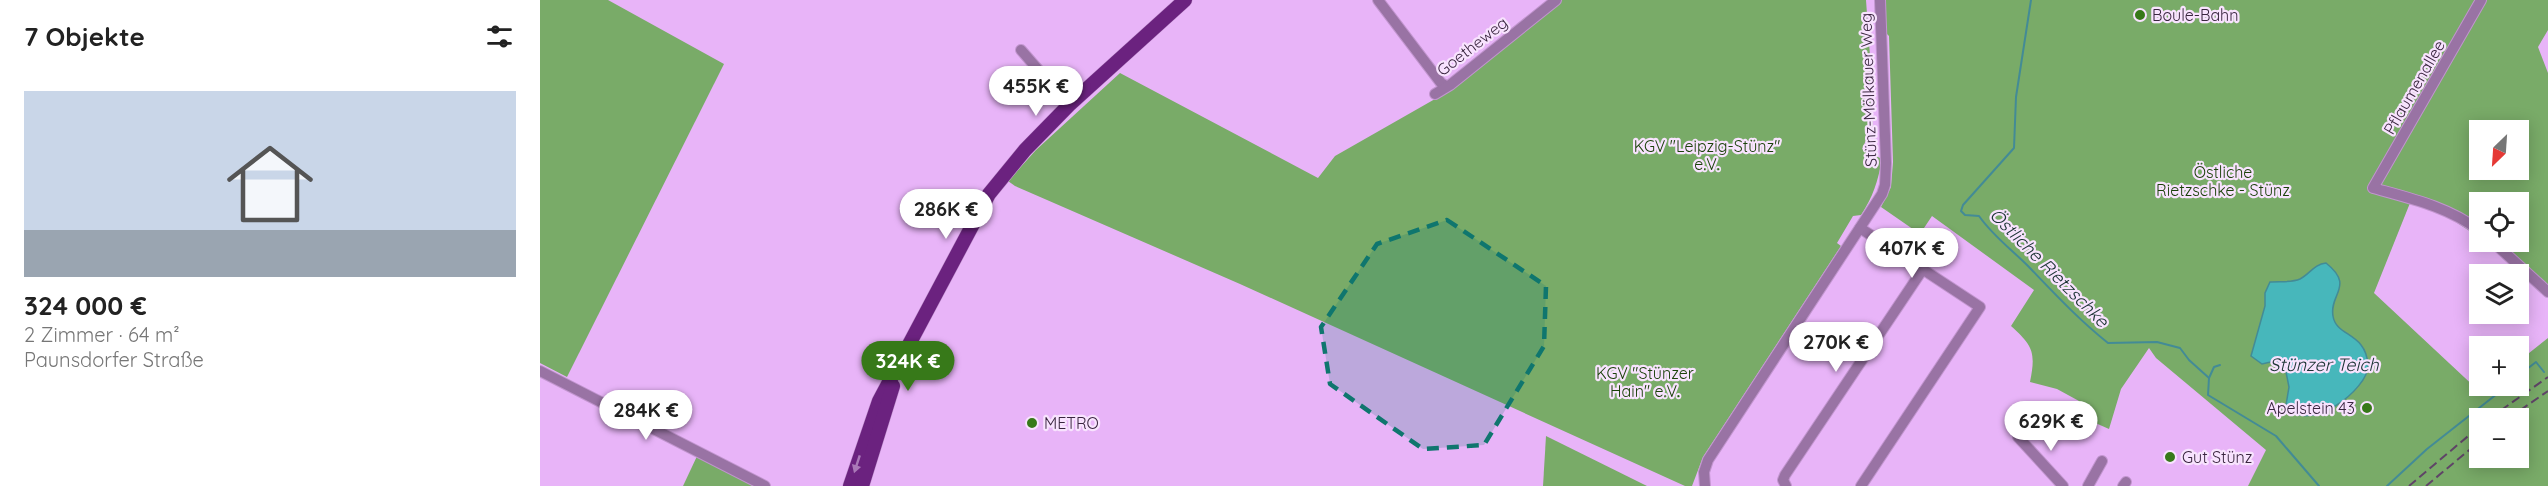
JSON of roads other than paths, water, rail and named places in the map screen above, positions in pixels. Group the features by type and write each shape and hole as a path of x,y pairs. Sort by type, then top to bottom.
{"main road":[{"path":"850,486 879,401 989,194 1025,150 1069,105 1185,0"},
{"path":"862,486 903,355"}],"street":[{"name":"Goetheweg","path":"1436,94 1556,0"},
{"name":"Stünz-Mölkauer Weg","path":"1705,486 1704,472 1708,460 1882,194 1885,184 1880,0"},
{"name":"Pflaumenallee","path":"2469,225 2418,201 2373,188 2481,0"},
{"path":"1381,1 1441,83 1446,86"},
{"path":"1022,50 1069,105"},
{"path":"1860,228 1980,307 1861,486"},
{"path":"2504,252 2548,292"},
{"path":"1785,485 1785,475 1923,269"},
{"path":"540,371 765,486"},
{"path":"2018,437 2063,486"},
{"path":"2088,486 2102,461"}],"water":[{"name":"Stünzer Teich","path":"2326,263 2339,278 2340,284 2333,308 2335,323 2362,346 2368,365 2366,375 2348,397 2321,413 2308,416 2296,413 2286,405 2289,387 2285,367 2275,361 2262,364 2251,356 2265,306 2265,293 2270,282 2296,280 2318,265"}],"waterway":[{"name":"Östliche Rietzschke","path":"2031,0 2016,97 2014,148 1963,205 1961,211 1965,215 1979,216 2066,306 2108,343 2157,342 2180,348 2189,360 2209,378 2208,395 2276,436 2319,486"},
{"path":"2529,367 2536,362 2544,372"},
{"path":"2209,378 2214,367 2220,365"},
{"path":"2387,486 2427,449 2494,396"}],"railway":[{"path":"2504,408 2548,377"},
{"path":"2523,408 2548,391"},
{"path":"2409,486 2469,435"},
{"path":"2426,486 2469,450"}],"place":[{"name":"Boule-Bahn","path":"2140,15"},
{"name":"Apelstein 43","path":"2367,408"},
{"name":"METRO","path":"1032,423"},
{"name":"Gut Stünz","path":"2170,457"}],"park label":[{"name":"KGV \"Leipzig-Stünz\" e.V.","path":"1707,155"},
{"name":"Östliche Rietzschke - Stünz","path":"2223,181"},
{"name":"KGV \"Stünzer Hain\" e.V.","path":"1645,382"}]}
